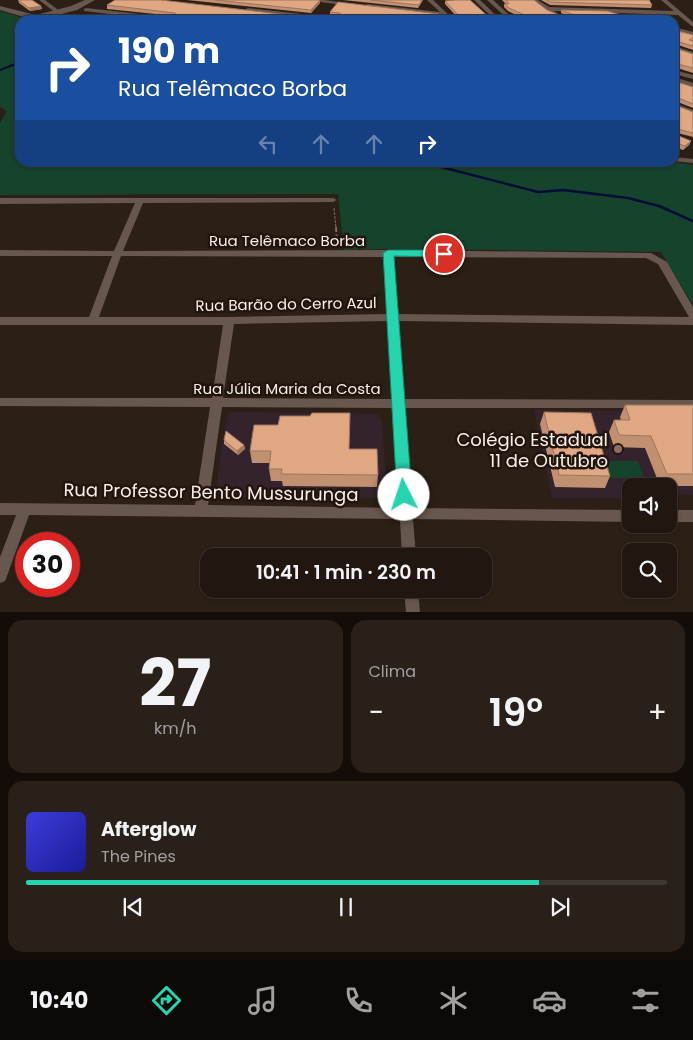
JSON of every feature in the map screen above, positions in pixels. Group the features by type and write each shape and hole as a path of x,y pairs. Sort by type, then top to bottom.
{"street":[{"path":"42,0 58,12"},
{"path":"309,0 443,14"},
{"path":"430,0 443,14"},
{"path":"477,0 493,15"},
{"path":"490,0 506,15"},
{"path":"536,0 556,15"},
{"path":"664,0 693,25"},
{"path":"317,15 329,1"},
{"path":"47,15 95,2"},
{"path":"76,15 86,10 95,2"},
{"path":"0,8 25,15"},
{"path":"240,9 284,15"},
{"path":"547,9 679,13"},
{"path":"86,10 130,15"},
{"path":"609,11 623,15"},
{"path":"679,30 693,34"},
{"path":"679,50 693,54"},
{"path":"679,73 693,77"},
{"path":"679,81 693,85"},
{"path":"679,107 693,112"},
{"path":"679,160 693,161"},
{"path":"93,321 117,254 140,200"},
{"path":"0,201 333,200"},
{"name":"Rua Telêmaco Borba","path":"0,253 648,255 662,262 693,316"},
{"path":"388,253 408,548"},
{"name":"Rua Barão do Cerro Azul","path":"0,321 229,321 392,317 693,321"},
{"path":"202,510 229,321"},
{"name":"Rua Júlia Maria da Costa","path":"0,402 693,404"},
{"name":"Rua Professor Bento Mussurunga","path":"0,509 622,516"},
{"path":"0,576 25,509"},
{"path":"677,516 693,516"},
{"path":"412,598 413,612"}],"path":[{"path":"333,200 338,254"}],"shaded area":[{"name":"Colégio Estadual 11 de Outubro","path":"534,410 693,412 693,495 677,494 677,478 622,478 622,498 552,498"},
{"path":"232,412 378,414 382,421 387,496 384,498 221,497 216,492 222,443 228,414"}],"green space":[{"path":"0,11 15,16 15,167 679,167 679,163 693,165 693,305 661,252 344,250 338,194 0,195 0,123 7,111 0,107"},
{"path":"602,461 638,461 644,478 622,478 608,478"}],"building":[{"path":"18,0 32,0 41,6 29,8"},
{"path":"115,0 161,0 288,15 177,15 175,13 107,5"},
{"path":"215,0 320,0 311,10"},
{"path":"371,0 422,0 419,5"},
{"path":"470,0 486,15 458,15 445,1"},
{"path":"506,0 534,0 547,10 559,15 524,15 504,4 509,4"},
{"path":"547,0 649,0 652,5 550,2"},
{"path":"338,2 439,14 341,15 340,13 330,12"},
{"path":"561,10 607,11 621,15 575,15"},
{"path":"679,31 693,35 693,38 689,40 693,41 693,46 679,42"},
{"path":"679,49 693,54 693,68 679,64"},
{"path":"679,83 693,87 693,104 679,98"},
{"path":"679,107 693,112 693,133 679,129"},
{"path":"679,136 691,141 685,146 679,144"},
{"path":"625,405 693,405 693,474 667,474 651,436 619,435 614,420 630,420"},
{"path":"544,412 591,413 610,476 559,475"},
{"path":"312,413 350,413 349,449 377,449 378,475 281,474 282,469 269,469 271,451 250,451 254,425 278,425 280,416 310,416"},
{"path":"226,431 244,445 237,451 224,440"}],"waterway":[{"path":"0,70 15,64"},
{"path":"441,167 538,192 563,190 628,198 659,206 693,221"}],"place":[{"name":"Colégio Estadual 11 de Outubro","path":"618,449"}],"route":[{"path":"404,495 388,253 444,254"}]}
